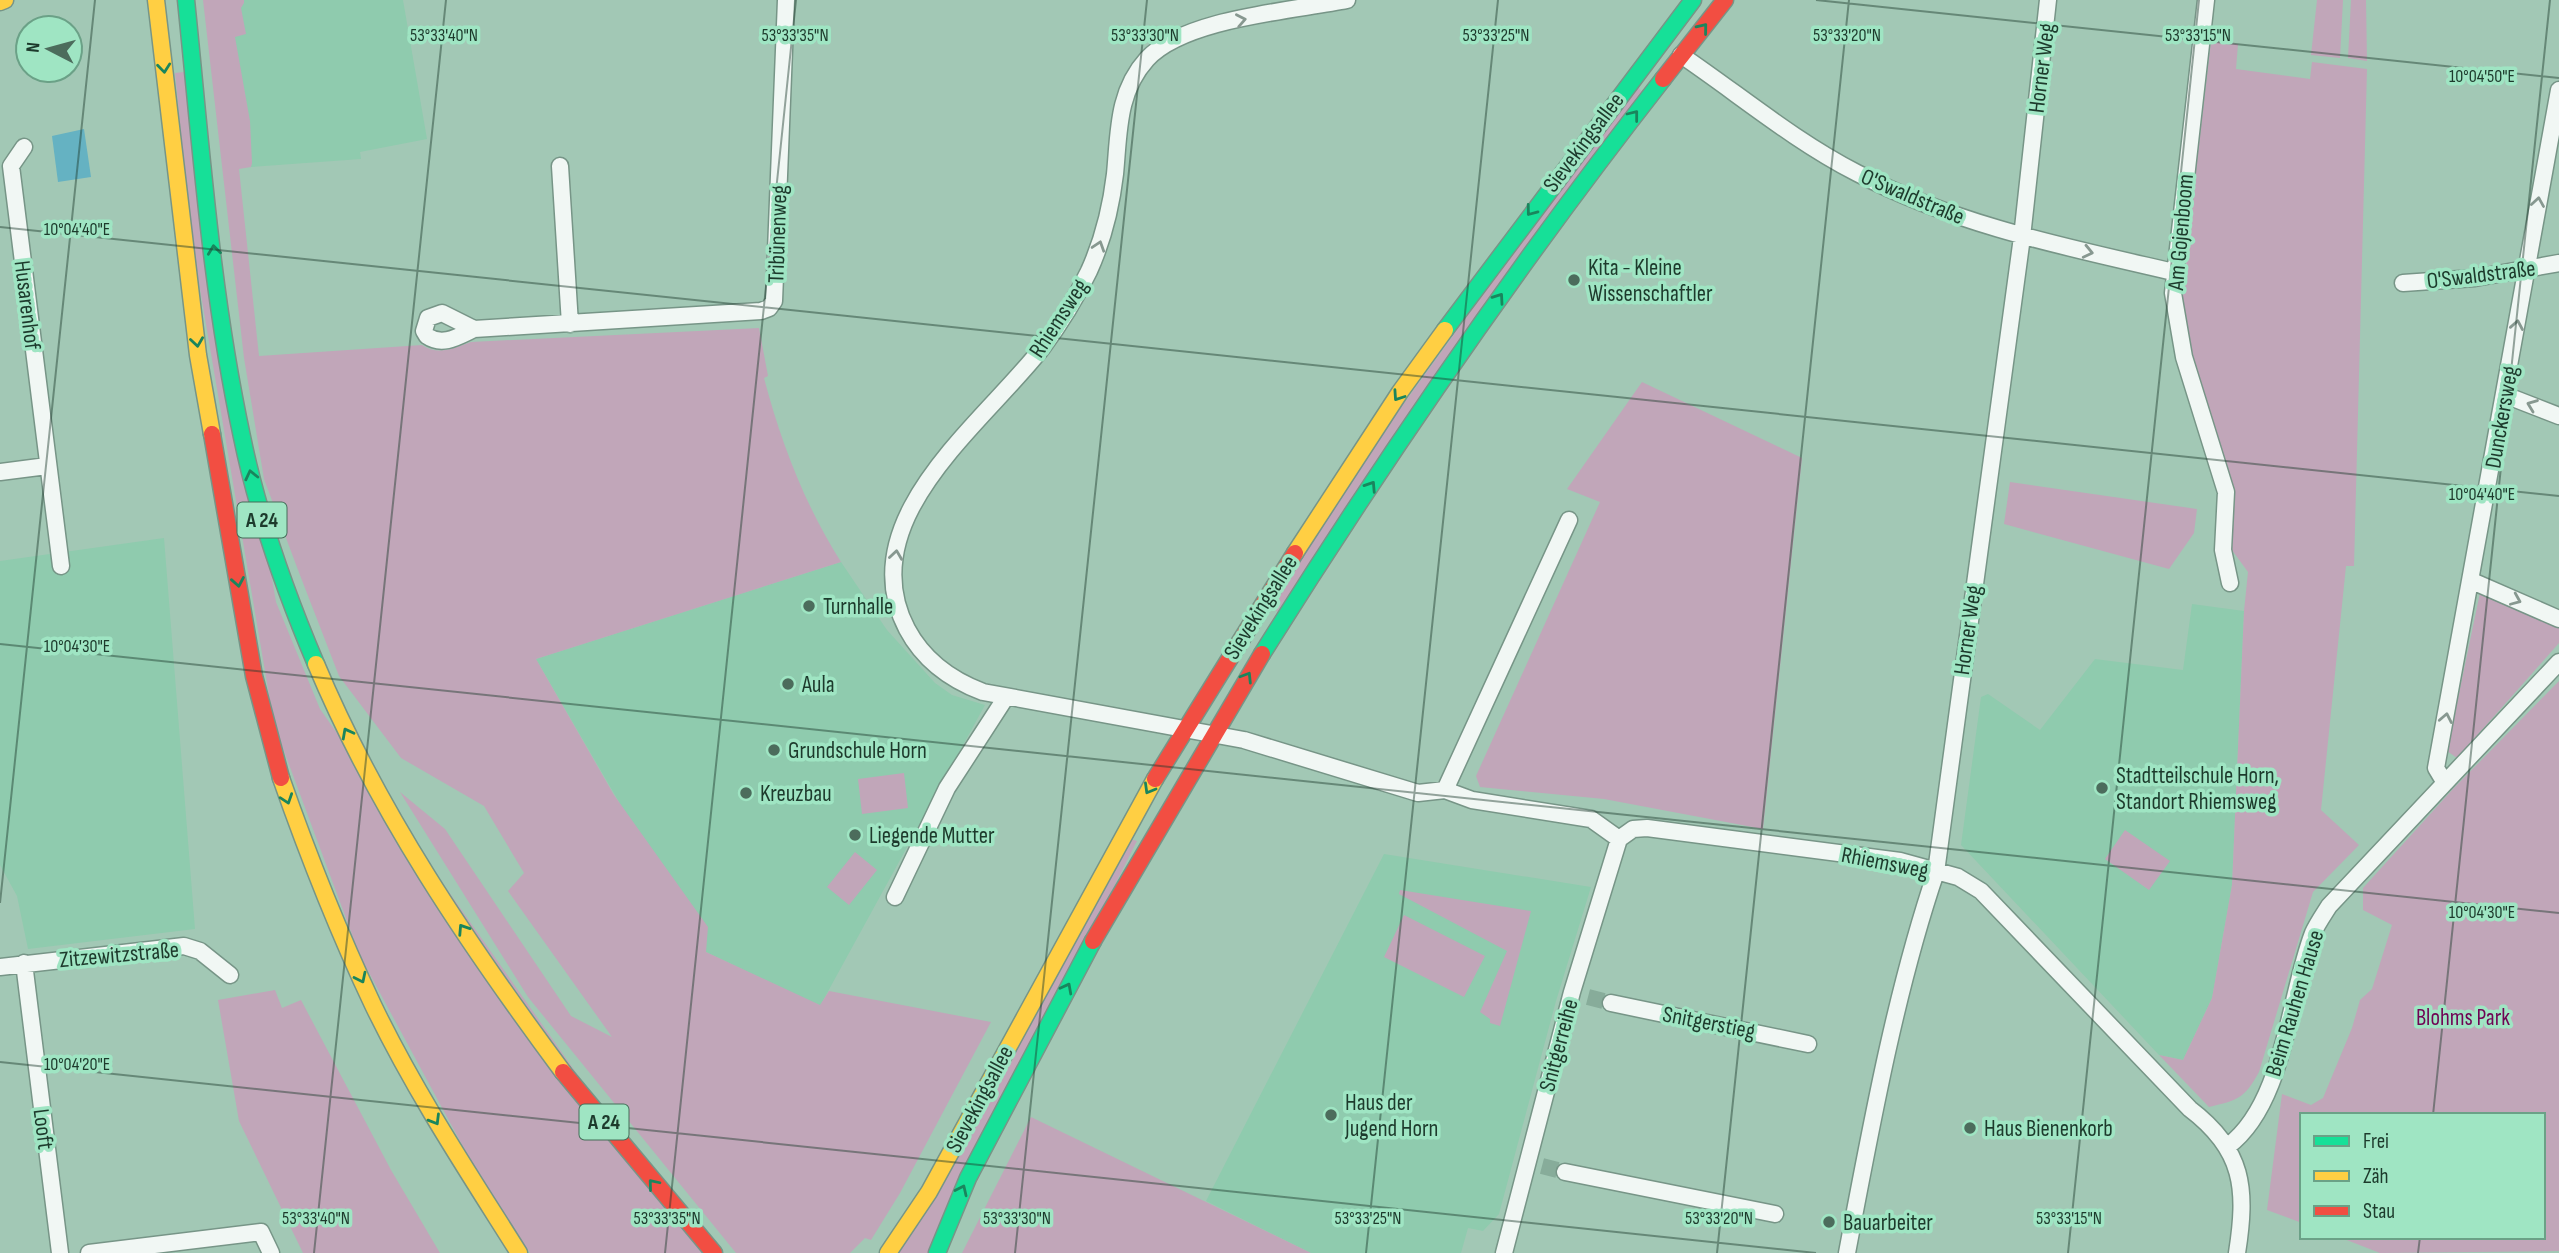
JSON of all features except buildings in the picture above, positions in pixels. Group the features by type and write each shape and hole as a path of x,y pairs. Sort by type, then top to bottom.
{"main road":[{"path":"0,2 5,0"},
{"name":"A 24","path":"156,0 198,355 254,676 277,766 317,878 374,1006 430,1111 519,1253"},
{"name":"A 24","path":"186,0 218,289 242,436 270,546 300,632 341,723 374,785 500,986 544,1048 653,1185 714,1253"},
{"name":"Sievekingsallee","path":"888,1253 935,1183 1135,812 1255,614 1400,392 1520,226 1693,0"},
{"name":"Sievekingsallee","path":"937,1253 963,1187 1066,991 1210,734 1469,341 1564,206 1725,0"},
{"path":"1661,40 1681,55"}],"street":[{"name":"Tribünenweg","path":"474,329 761,311 769,308 774,301 786,0"},
{"name":"Rhiemsweg","path":"1347,0 1195,29 1163,45 1135,74 1122,103 1108,217 1082,287 1041,348 920,490 901,528 894,578 897,606 920,649 940,669 965,685 1006,697 1244,740 1418,793 1445,790 1472,800 1591,819 1619,839 1633,829 1647,828 1900,861 1958,877 1981,891 2228,1146"},
{"name":"Horner Weg","path":"1847,1253 1888,1058 1922,914 1936,872 2022,237 2048,0"},
{"name":"Am Gojenboom","path":"2206,0 2173,293 2181,346 2226,492 2222,550 2230,583"},
{"name":"O'Swaldstraße","path":"1681,55 1777,127 1857,173 1950,214 2022,237 2174,272"},
{"name":"Dunckersweg","path":"2445,783 2436,768 2559,90"},
{"name":"Husarenhof","path":"24,147 10,166 61,566"},
{"path":"560,166 570,324"},
{"name":"O'Swaldstraße","path":"2403,283 2475,278 2559,263"},
{"path":"2505,395 2559,416"},
{"path":"0,472 47,466"},
{"path":"1445,790 1569,520"},
{"path":"2472,581 2559,619"},
{"name":"Beim Rauhen Hause","path":"2228,1146 2250,1126 2260,1108 2274,1069 2313,932 2345,888 2559,662"},
{"path":"895,897 947,788 1006,697"},
{"name":"Snitgerreihe","path":"1504,1253 1534,1164 1619,839"},
{"name":"Zitzewitzstraße","path":"0,967 184,946 200,951 230,975"},
{"name":"Looft","path":"24,963 60,1253"},
{"name":"Snitgerstieg","path":"1611,1003 1808,1044"},
{"path":"2228,1146 2235,1163 2242,1197 2237,1253"},
{"path":"1565,1172 1775,1214"},
{"path":"89,1253 261,1232 271,1253"}],"shaded area":[{"path":"229,0 403,0 427,139 360,152 361,159 251,167"},
{"path":"164,538 195,929 28,949 17,896 0,865 0,561"},
{"name":"Grundschule Horn","path":"841,562 887,630 935,683 952,695 985,705 820,1006 706,952 536,659"},
{"name":"Stadtteilschule Horn, Standort Rhiemsweg","path":"2192,604 2244,611 2232,885 2212,998 2183,1060 2159,1055 1961,845 1981,697 1988,694 2040,730 2095,659 2183,670"},
{"path":"1384,854 1591,887 1556,1001 1499,1214 1483,1231 1468,1228 1461,1253 1311,1253 1206,1201"}],"green space":[{"path":"203,0 244,0 241,8 246,34 235,37 250,121 252,163 251,167 239,169 259,356 422,345 440,350 471,342 759,328 768,376 764,378 786,450 805,496 841,562 536,659 614,795 708,927 706,952 820,1005 829,991 991,1022 900,1193 871,1240 865,1238 850,1253 736,1253 528,997 400,792 445,829 571,1016 612,1037 508,891 524,873 484,806 401,758 339,676 264,479 244,358"},
{"path":"2317,0 2343,0 2340,58 2311,55"},
{"path":"2351,0 2366,0 2367,61 2348,58"},
{"path":"2211,41 2238,44 2236,69 2310,79 2312,62 2367,69 2354,566 2346,566 2321,810 2359,845 2313,892 2259,1072 2249,1088 2239,1097 2209,1107 2159,1055 2183,1060 2212,998 2232,885 2248,572 2229,546 2232,495 2188,339 2182,290"},
{"path":"184,72 276,602 320,709 703,1253 530,1253 480,1178 360,956 274,724 191,236 175,73"},
{"path":"1635,85 1643,92 1277,612 1272,602 1402,406"},
{"path":"1642,382 1802,458 1763,829 1604,799 1480,787 1476,776 1600,502 1567,489"},
{"path":"2010,482 2197,509 2194,533 2169,569 2004,524"},
{"path":"2481,588 2559,622 2559,643 2457,758 2447,751"},
{"name":"Blohms Park","path":"2559,681 2559,1251 2380,1253 2344,1239 2545,1239 2545,1113 2300,1113 2300,1222 2267,1210 2282,1094 2311,1105 2323,1098 2352,1028 2360,1000 2372,989 2392,925 2363,910 2363,888 2453,789"},
{"path":"904,773 908,808 862,814 858,779"},
{"path":"2125,830 2170,861 2149,890 2105,859"},
{"path":"1127,838 1137,841 930,1253 898,1253"},
{"path":"855,852 877,870 849,905 827,887"},
{"path":"1400,890 1531,911 1500,1026 1490,1023 1490,1019 1480,1012 1507,951 1399,894"},
{"path":"1404,915 1485,956 1464,997 1384,957"},
{"path":"275,990 282,1008 301,1000 391,1170 440,1253 303,1253 239,1121 218,1000"},
{"path":"1031,1117 1311,1253 962,1253"}],"water":[{"path":"84,129 91,177 58,182 52,136"}],"tunnel":[{"path":"1588,997 1611,1003"},
{"path":"1542,1166 1565,1172"}],"traffic: fast":[{"path":"186,0 208,219 231,383 264,524 316,664"},
{"path":"1445,330 1693,0"},
{"path":"1262,654 1455,361 1557,219 1663,79"},
{"path":"937,1253 968,1178 1093,941"}],"traffic: slow":[{"path":"0,2 5,0"},
{"path":"156,0 198,355 212,434"},
{"path":"1295,553 1400,392 1445,330"},
{"path":"316,664 367,772 427,876 459,926 563,1072"},
{"path":"281,778 324,893 389,1037 461,1162 519,1253"},
{"path":"888,1253 929,1192 1155,779"}],"traffic: jam":[{"path":"1663,79 1725,0"},
{"path":"212,434 254,676 281,778"},
{"path":"1155,779 1295,553"},
{"path":"1093,941 1262,654"},
{"path":"563,1072 714,1253"}],"place":[{"name":"Kita - Kleine Wissenschaftler","path":"1574,280"},
{"name":"Turnhalle","path":"809,606"},
{"name":"Aula","path":"788,684"},
{"name":"Grundschule Horn","path":"774,750"},
{"name":"Stadtteilschule Horn, Standort Rhiemsweg","path":"2102,788"},
{"name":"Kreuzbau","path":"746,793"},
{"name":"Liegende Mutter","path":"855,835"},
{"name":"Haus der Jugend Horn","path":"1331,1115"},
{"name":"Haus Bienenkorb","path":"1970,1128"},
{"name":"Bauarbeiter","path":"1829,1222"}]}
